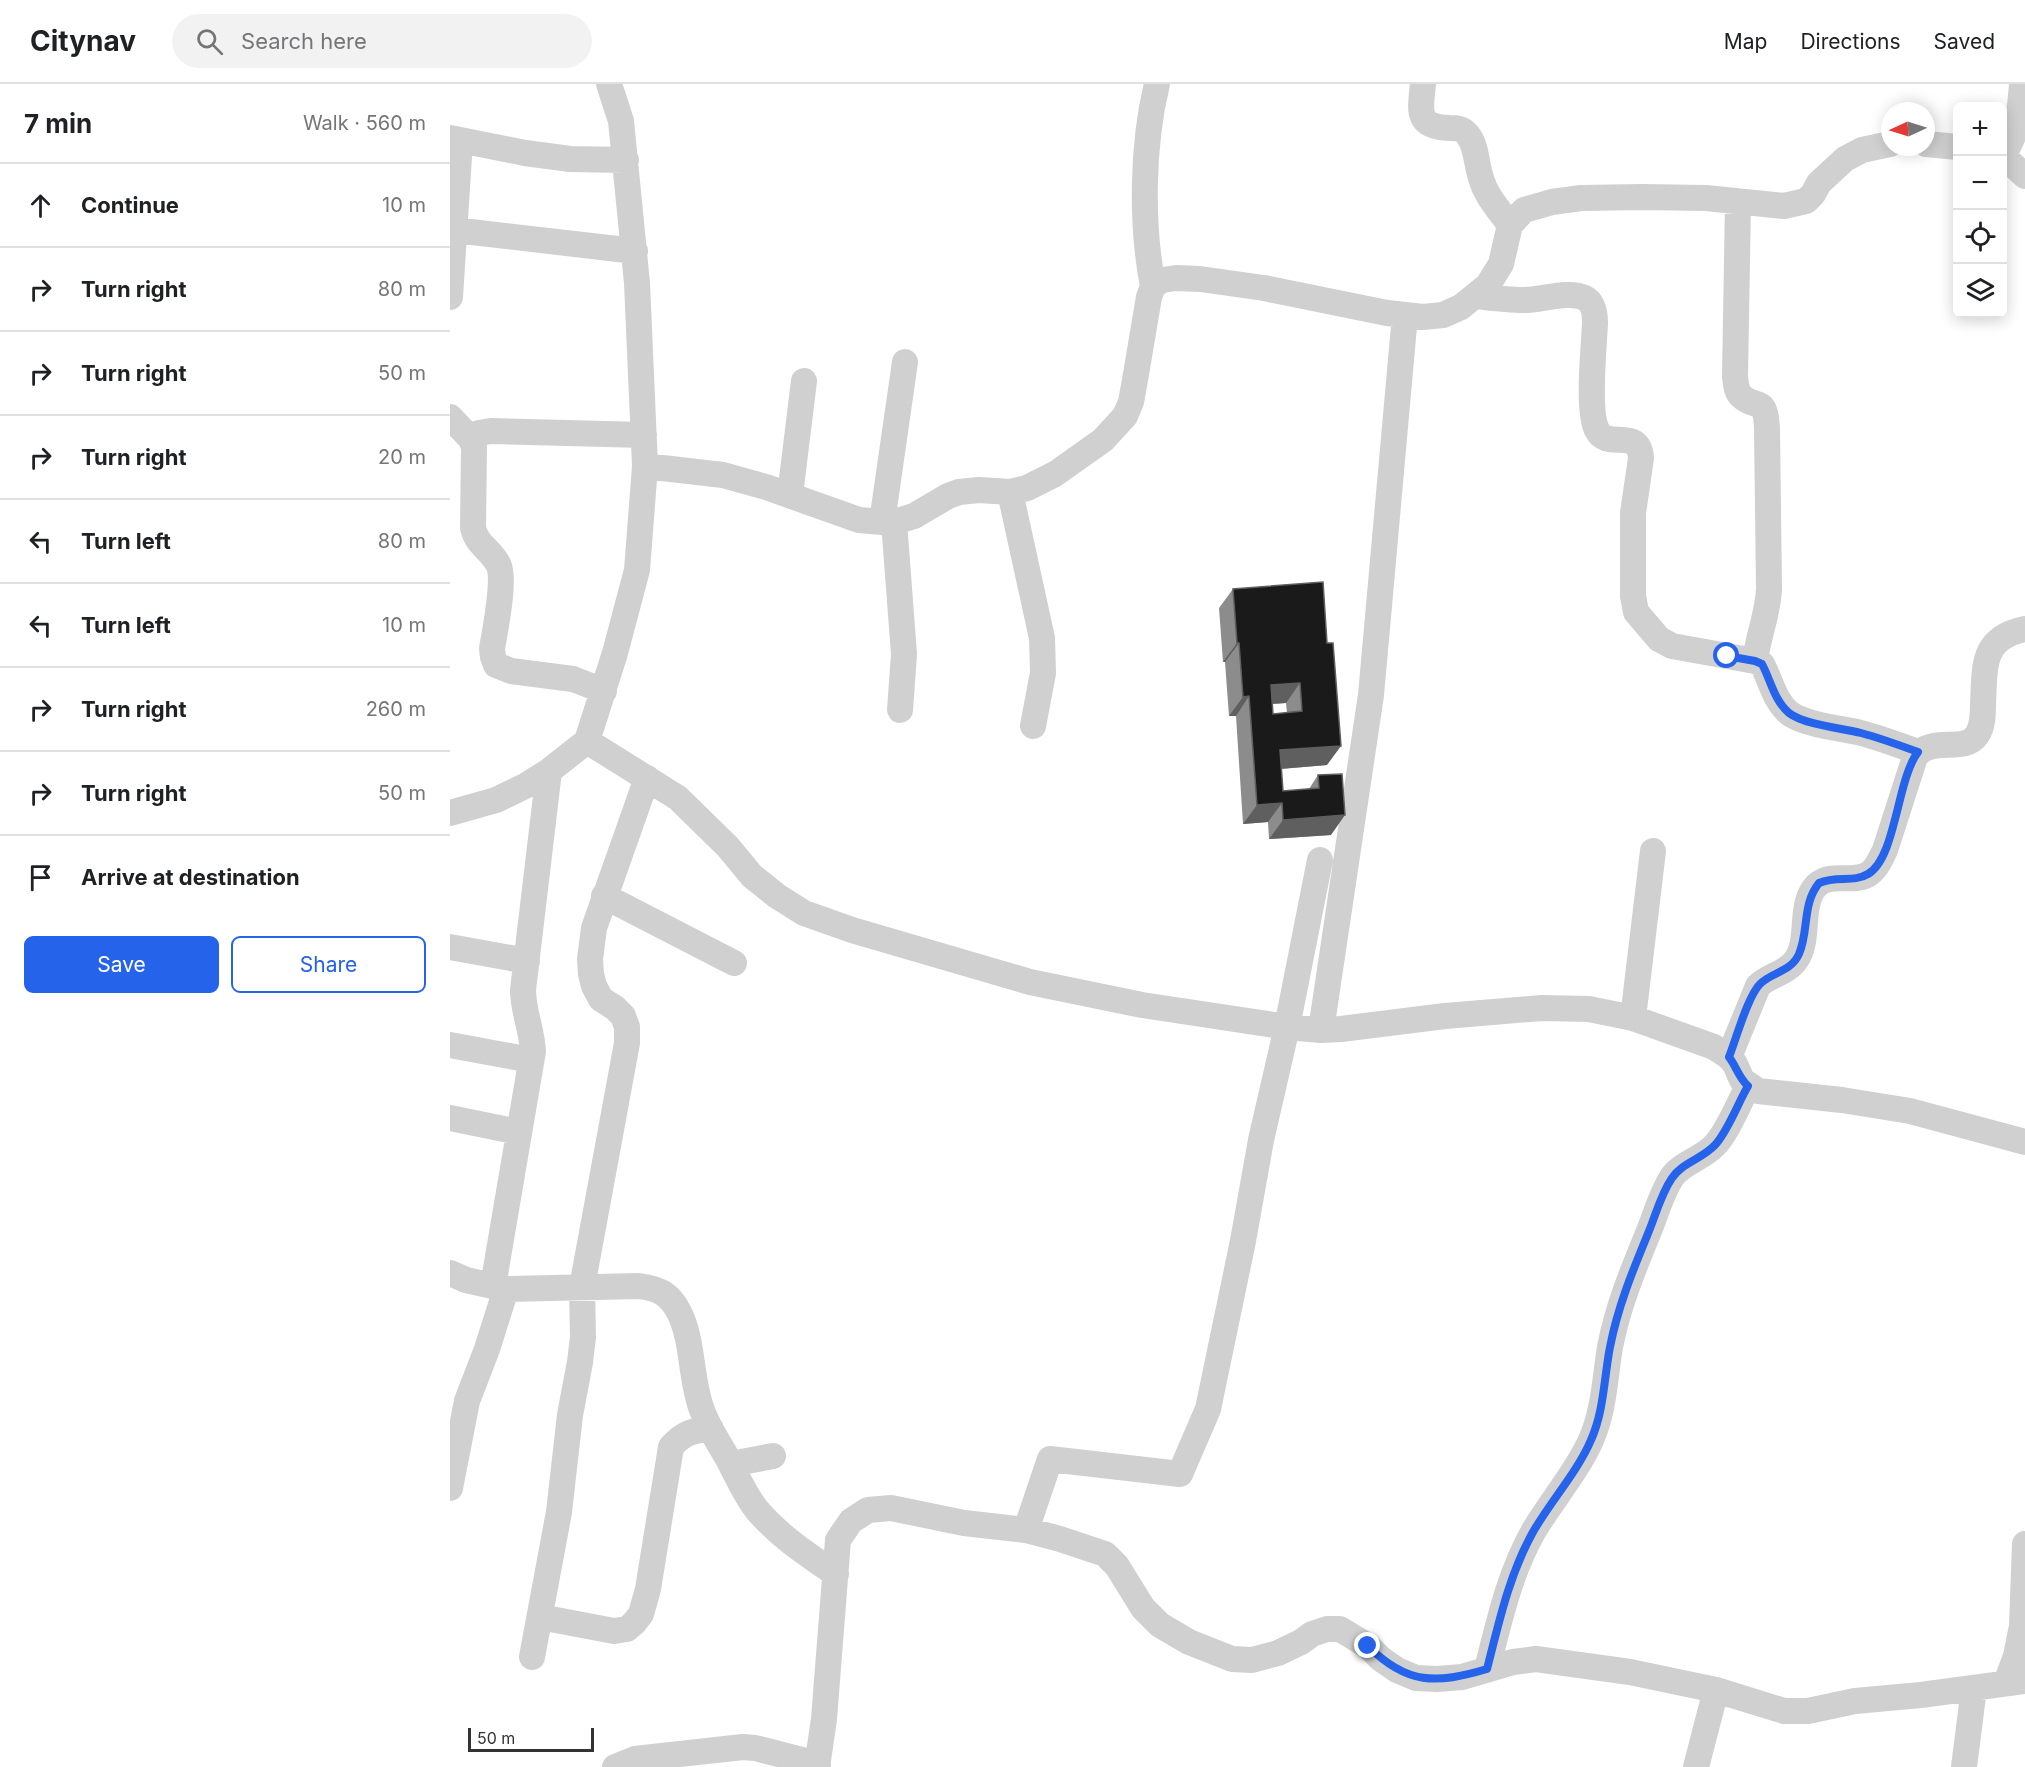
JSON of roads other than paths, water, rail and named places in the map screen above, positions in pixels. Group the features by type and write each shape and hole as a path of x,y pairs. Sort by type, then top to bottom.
{"street":[{"path":"450,813 496,800 549,771 587,741 604,691 637,570 645,466 634,251 621,121 609,84"},
{"path":"645,466 723,475 790,495 859,520 888,522 914,516 959,492 979,490 1010,492 1027,488 1055,474 1103,440 1125,416 1136,380 1145,316 1153,286 1145,220 1147,152 1157,84"},
{"path":"1423,84 1422,117 1428,124 1437,128 1460,129 1467,134 1473,145 1481,179 1491,200 1510,225"},
{"path":"2007,149 2013,141 2020,111 2022,84"},
{"path":"450,297 454,230 455,140 570,159 626,160"},
{"path":"1935,145 1953,147"},
{"path":"1153,286 1162,280 1176,278 1212,280 1405,315 1423,317 1443,315 1461,307 1488,285 1501,264 1510,225 1524,210 1552,202 1581,198 1674,197 1794,206 1806,201 1819,183 1845,159 1862,150 1881,146"},
{"path":"2004,156 2025,176"},
{"path":"1738,202 1735,377 1741,396 1761,405 1765,410 1767,428 1769,589 1768,606 1757,641 1755,661"},
{"path":"454,230 634,251"},
{"path":"1477,296 1526,300 1576,296 1585,298 1591,303 1595,323 1592,404 1594,423 1598,433 1605,438 1628,440 1636,443 1641,450 1633,513 1632,596 1636,612 1659,639 1672,646 1762,664 1775,694 1790,713 1806,720 1863,734 1918,752"},
{"path":"1321,1030 1371,694 1405,315"},
{"path":"900,710 904,654 888,522 904,362"},
{"path":"790,495 804,381"},
{"path":"450,417 471,439 474,447 473,528 475,536 499,566 501,577 492,649 496,665 511,671 573,679 604,691"},
{"path":"471,439 480,433 491,431 644,435"},
{"path":"1010,492 1042,638 1043,673 1034,726"},
{"path":"1729,1057 1758,986 1787,969 1800,952 1810,898 1819,883 1827,879 1859,878 1870,873 1879,863 1910,767 1918,752 1930,746 1967,743 1976,737 1983,716 1985,674 1993,644 2001,636 2025,629"},
{"path":"587,741 678,798 728,847 752,876 777,896 804,913 852,930 1030,981 1142,1005 1321,1030 1542,1008 1589,1009 1633,1018 1682,1037 1702,1042 1729,1057 1742,1080 1758,1091 1842,1100 1910,1111 2025,1142"},
{"path":"450,1488 467,1401 487,1348 500,1288 519,1132 531,1060 532,1041 524,1002 526,961 549,771"},
{"path":"532,1657 559,1512 570,1415 584,1337 582,1287 627,1043 627,1028 622,1016 615,1008 601,999 594,986 591,974 594,928 647,777"},
{"path":"1633,1018 1653,851"},
{"path":"1026,1530 1050,1459 1180,1474 1208,1410 1261,1140 1287,1027 1320,860"},
{"path":"604,896 734,963"},
{"path":"450,947 526,961"},
{"path":"450,1045 531,1060"},
{"path":"1487,1669 1516,1566 1533,1533 1591,1442 1599,1418 1610,1347 1627,1282 1662,1197 1672,1177 1681,1168 1705,1154 1716,1144 1748,1086"},
{"path":"450,1118 519,1132"},
{"path":"450,1273 466,1280 500,1288 639,1286 657,1289 670,1299 679,1313 690,1347 695,1385 702,1410 745,1491 758,1510 782,1536 836,1574"},
{"path":"540,1617 614,1631 627,1629 634,1623 641,1614 648,1589 671,1447 678,1438 686,1433 711,1429"},
{"path":"731,1464 773,1456"},
{"path":"615,1767 621,1763 644,1757 743,1747 755,1748 817,1766 824,1719 838,1540 851,1521 868,1510 891,1508 964,1522 1026,1530 1105,1554 1117,1566 1143,1608 1160,1625 1189,1642 1232,1659 1252,1660 1278,1653 1312,1634 1327,1629 1340,1629 1352,1635 1397,1670 1416,1678 1462,1677 1513,1662 1536,1659 1630,1672 1716,1690 1784,1711 1808,1711 1855,1701 2016,1682 2016,1656 2022,1626 2025,1544"},
{"path":"1964,1767 1974,1688"},
{"path":"1696,1767 1716,1690"}]}
